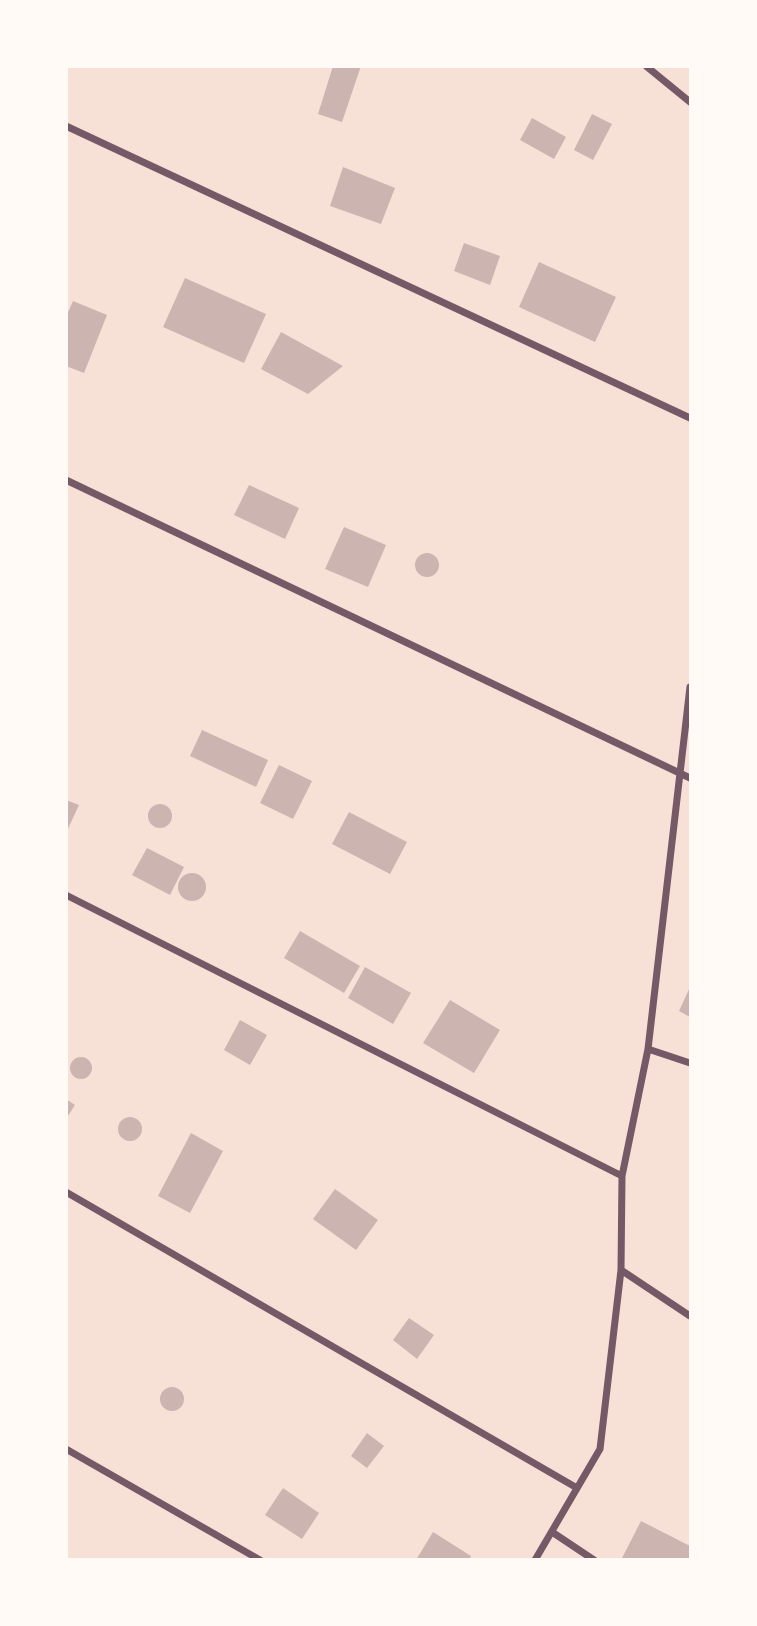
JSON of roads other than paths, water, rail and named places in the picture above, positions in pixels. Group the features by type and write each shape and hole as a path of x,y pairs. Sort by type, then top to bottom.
{"street":[{"path":"646,66 691,102"},
{"path":"66,126 691,418"},
{"path":"66,480 691,778"},
{"path":"536,1559 600,1449 621,1270 622,1175 648,1049 691,687"},
{"path":"66,895 622,1175"},
{"path":"648,1049 691,1063"},
{"path":"66,1192 577,1488"},
{"path":"621,1270 691,1315"},
{"path":"66,1449 260,1559"},
{"path":"552,1532 594,1559"}]}
